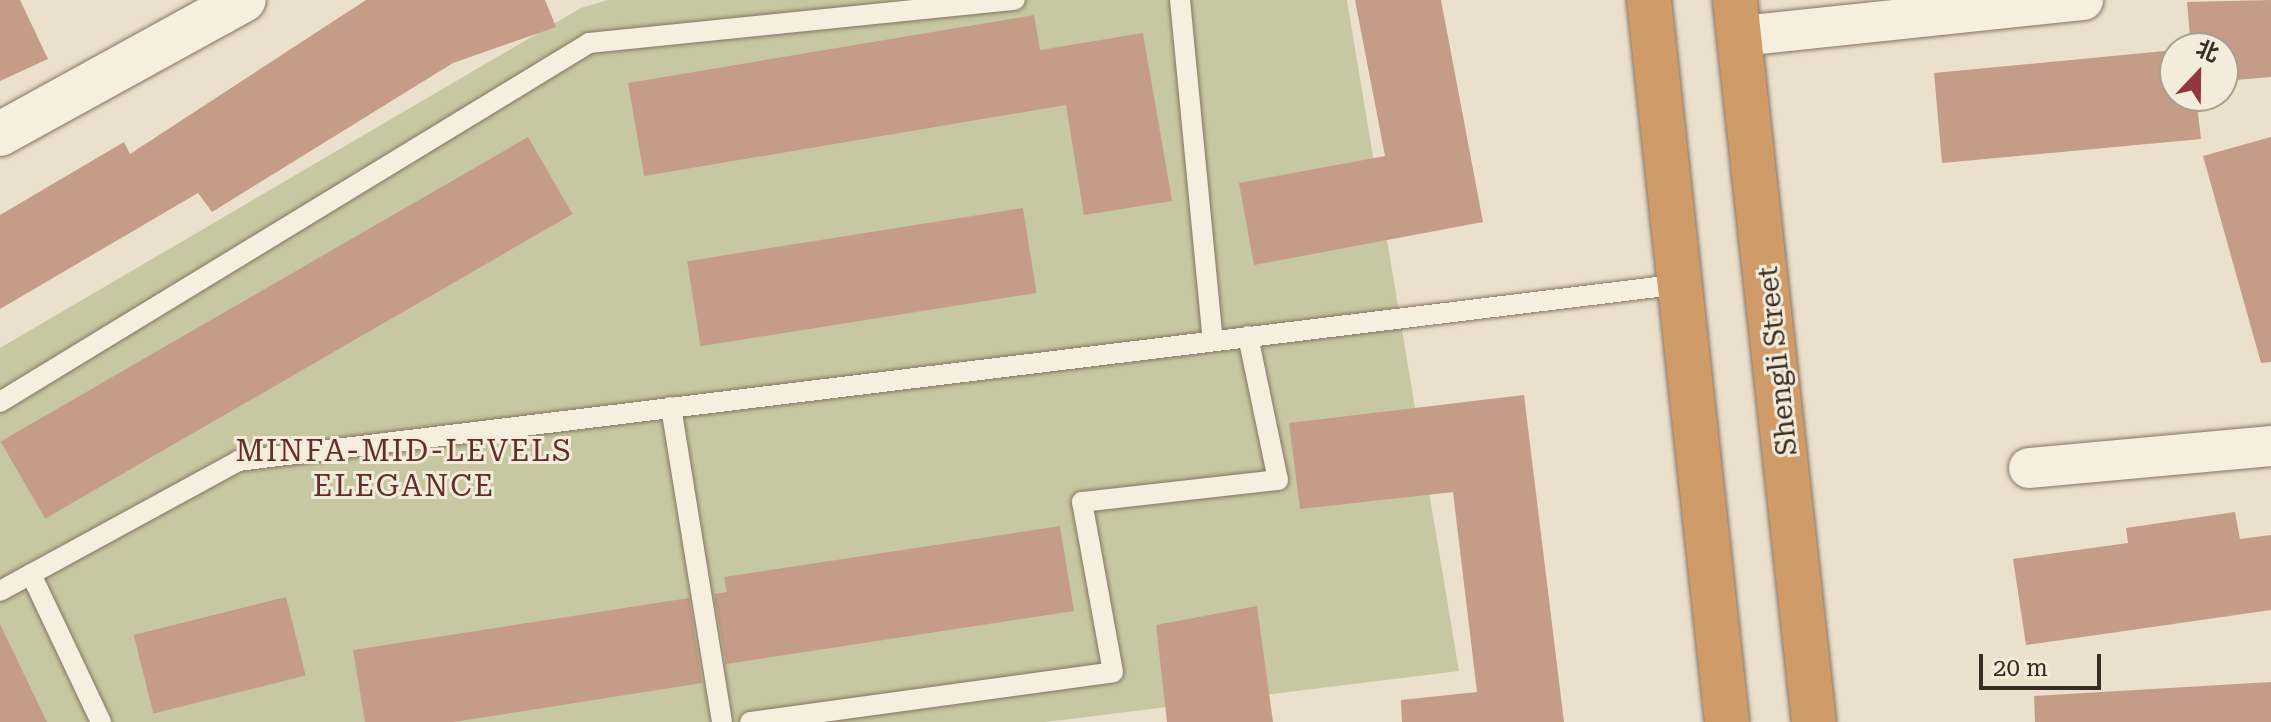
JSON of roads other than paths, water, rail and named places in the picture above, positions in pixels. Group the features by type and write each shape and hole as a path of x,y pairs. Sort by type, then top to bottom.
{"highway":[{"path":"1649,0 1727,722"},
{"name":"Shengli Street","path":"1738,18 1814,722"}],"street":[{"path":"0,134 244,0"},
{"path":"1738,18 2083,0"},
{"path":"2029,468 2271,446"}],"lane":[{"path":"0,402 589,43 1015,0"},
{"path":"1180,0 1213,340"},
{"path":"0,591 238,461 1681,284"},
{"path":"750,722 1113,672 1082,502 1278,480 1248,336"},
{"path":"671,407 722,722"},
{"path":"31,574 101,722"}],"district":[{"name":"MINFA-MID-LEVELS ELEGANCE","path":"404,468"}]}
